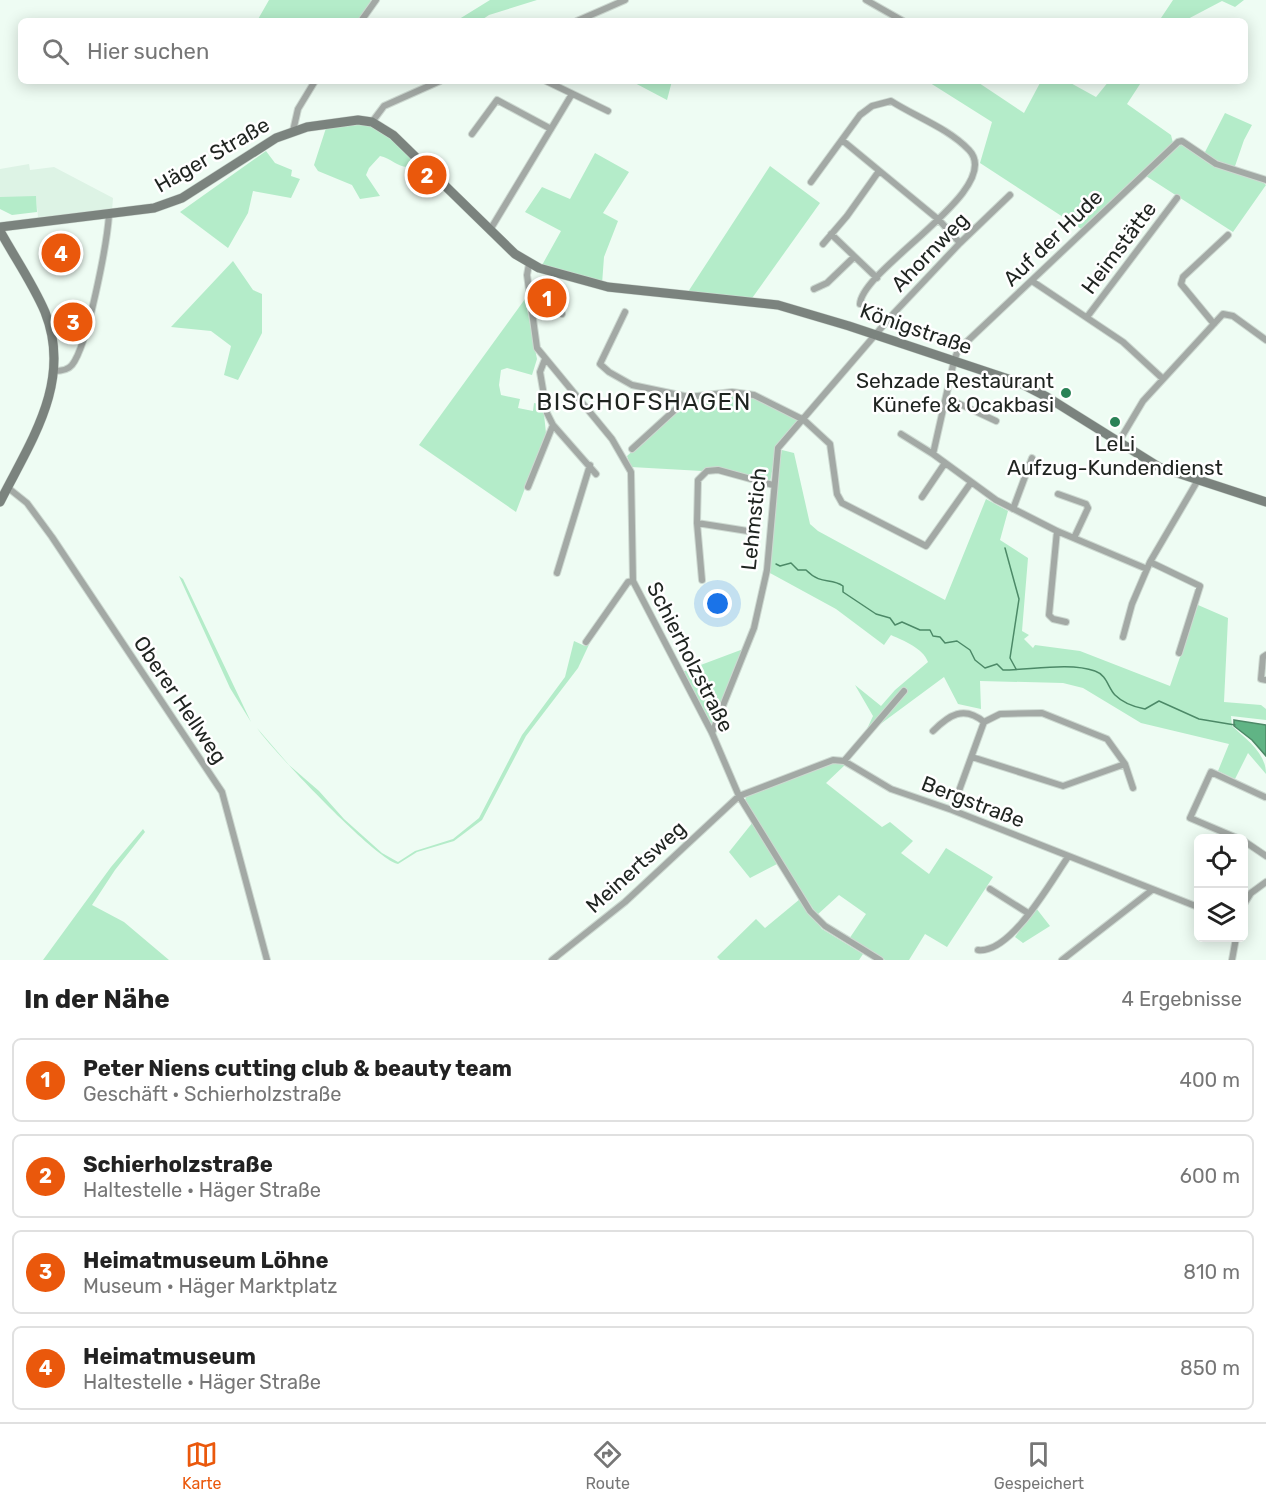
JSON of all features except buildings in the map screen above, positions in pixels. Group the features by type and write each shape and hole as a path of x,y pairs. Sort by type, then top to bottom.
{"main road":[{"name":"Häger Straße","path":"0,229 154,208 182,198 259,148 293,131 343,121 372,122"},
{"path":"372,122 393,135 515,255 529,264"},
{"path":"0,229 45,311 54,347 52,391 41,423 0,502"},
{"name":"Königstraße","path":"529,264 584,281 629,291 795,309 876,335 1020,383 1047,397 1159,467 1266,502"}],"street":[{"path":"363,18 376,0"},
{"path":"584,18 625,0"},
{"path":"866,0 898,18"},
{"path":"293,131 298,109 313,84"},
{"path":"372,122 384,106 433,84"},
{"path":"552,84 608,111"},
{"path":"490,230 572,94"},
{"path":"472,134 497,100 551,129"},
{"path":"811,182 867,109 891,101 968,149 975,159 977,168 973,178 939,220 877,278 860,299 860,304"},
{"path":"842,140 939,220 960,243"},
{"name":"Auf der Hude","path":"954,361 958,350 1178,142 1182,141 1216,164 1266,180"},
{"path":"824,244 879,171"},
{"name":"Ahornweg","path":"876,335 960,243 1010,195"},
{"name":"Heimstätte","path":"1087,317 1177,198"},
{"path":"54,370 67,369 72,365 81,344 108,237 109,215"},
{"path":"831,234 877,278"},
{"path":"1214,324 1181,284 1183,277 1228,235"},
{"path":"814,289 827,283 854,257"},
{"name":"Schierholzstraße","path":"529,264 527,275 537,348 612,439 626,460 631,472 633,581 712,733 739,796 810,911 825,926 880,960"},
{"path":"1032,281 1123,342 1162,378"},
{"path":"531,305 562,314"},
{"path":"625,312 600,364 609,372 632,385 689,397 732,392 754,395 804,420 830,444 837,494 842,503 926,546 970,484"},
{"path":"1118,443 1143,401 1223,314 1233,316 1266,340"},
{"name":"Lehmstich","path":"712,733 754,628 767,570 778,448 876,335"},
{"path":"545,359 540,366 540,372 548,413 553,425 596,474"},
{"path":"933,454 954,361"},
{"path":"632,449 689,397"},
{"path":"947,398 996,421"},
{"path":"528,487 553,425"},
{"path":"901,434 945,462 970,484 1012,509 1147,570"},
{"path":"1012,509 1032,458"},
{"path":"922,497 945,462"},
{"path":"556,573 590,465"},
{"path":"702,579 697,523 698,480 707,471 718,470 773,485"},
{"path":"1123,637 1150,562 1198,480"},
{"name":"Oberer Hellweg","path":"7,487 27,503 52,537 222,792 267,960"},
{"path":"1058,494 1086,504 1088,508 1074,538"},
{"path":"697,523 754,532"},
{"path":"1057,531 1049,615 1053,620 1066,622"},
{"path":"1150,562 1200,586 1200,595 1179,653"},
{"path":"586,642 628,582 633,581"},
{"path":"1266,655 1263,657 1261,679 1266,680"},
{"path":"739,796 833,760 844,761 904,691"},
{"path":"933,731 957,712 965,712 984,722"},
{"path":"951,810 984,722 1000,714 1042,713 1107,739 1125,764 1133,788"},
{"path":"972,757 1056,786 1063,786 1125,764"},
{"name":"Bergstraße","path":"844,761 891,789 951,810 1194,906"},
{"path":"1228,834 1190,818 1211,772 1265,797"},
{"name":"Meinertsweg","path":"552,960 625,902 739,796"},
{"path":"1248,845 1266,856"},
{"path":"978,950 985,951 1014,933 1068,857"},
{"path":"1248,898 1266,882"},
{"path":"990,889 1028,913"},
{"path":"1062,960 1152,890"},
{"path":"1232,960 1235,942"}],"shaded area":[{"path":"269,0 370,0 373,2 361,18 259,18"},
{"path":"490,0 537,0 484,18 461,18"},
{"path":"1173,0 1244,0 1235,7 1222,1 1190,18 1161,18"},
{"path":"637,84 671,84 667,100"},
{"path":"932,84 980,84 1024,113 1039,84 1072,84 1096,97 1107,84 1140,84 1127,104 1171,135 1173,143 1083,230 980,163 992,122"},
{"path":"1225,113 1252,125 1234,169 1204,154"},
{"path":"368,124 391,138 414,160 404,167 380,156 366,175 380,196 360,199 352,185 318,171 314,165 326,128"},
{"path":"1177,145 1183,145 1208,163 1266,185 1233,232 1146,176"},
{"path":"266,151 275,163 292,170 291,176 300,179 291,198 253,191 248,213 228,248 180,212"},
{"path":"595,153 629,172 603,213 618,221 604,257 602,284 541,267 561,231 525,212 542,187 570,199"},
{"path":"29,164 30,170 54,167 113,198 112,211 38,217 36,197 0,197 0,169"},
{"path":"770,166 820,203 750,301 686,295"},
{"path":"36,196 37,212 12,215 0,209 0,197"},
{"path":"233,261 253,290 262,294 262,333 238,380 224,375 231,346 211,331 171,327"},
{"path":"525,299 537,359 532,375 507,368 501,370 499,385 501,395 520,399 518,408 533,411 534,403 543,405 546,433 516,512 419,445"},
{"path":"733,394 750,395 799,420 776,448 770,483 718,468 702,471 631,467 627,456 690,399"},
{"path":"782,450 794,453 810,524 818,531 945,600 986,499 1008,511 1000,540 1028,558 1022,631 1029,635 1024,639 1033,648 1035,645 1080,651 1170,686 1198,605 1228,618 1224,702 1261,705 1266,709 1266,720 1231,716 1232,726 1259,753 1266,774 1248,753 1235,779 1218,771 1229,744 1141,723 1083,688 1063,683 980,681 981,709 958,704 944,677 871,731 867,729 873,716 855,685 881,706 895,690 928,662 918,649 907,642 891,635 884,645 836,609 770,573 775,485"},
{"path":"179,576 183,579 251,722 230,688"},
{"path":"593,636 578,668 526,736 482,820 454,841 417,852 398,864 386,858 348,825 291,766 382,853 398,862 415,851 453,839 479,818 522,735 565,677 574,641 585,646"},
{"path":"746,648 714,724 711,725 682,672"},
{"path":"1234,720 1266,725 1266,756 1252,740 1234,726"},
{"path":"833,762 846,764 826,783 882,827 890,822 913,841 901,853 929,874 946,848 993,877 947,947 925,934 909,960 885,960 849,939 866,914 839,895 817,915 745,802 746,796"},
{"path":"753,822 779,863 750,878 729,852"},
{"path":"143,829 145,832 115,870 92,905 124,922 169,960 43,960 111,867"},
{"path":"800,899 822,929 863,954 859,960 720,960 717,957 756,919 765,928"},
{"path":"1036,908 1050,926 1023,943 1015,937"}],"waterway":[{"path":"1005,548 1019,599 1010,658 1016,669"},
{"path":"776,564 780,566 791,563 798,570 806,570 821,580 838,583 843,586 843,592 876,614 890,618 895,625 902,622 920,630 930,630 933,636 940,637 945,643 957,641 970,650 975,660 985,668 997,664 1003,670 1085,668 1099,673 1115,695 1133,706 1145,709 1159,701 1199,719 1235,725"}],"place":[{"name":"Schierholzstraße","path":"427,175"},
{"name":"Heimatmuseum","path":"61,253"},
{"name":"Peter Niens cutting club & beauty team","path":"547,298"},
{"name":"Heimatmuseum Löhne","path":"73,322"},
{"name":"Sehzade Restaurant Künefe & Ocakbasi","path":"1066,393"},
{"name":"LeLi Aufzug-Kundendienst","path":"1115,422"}],"district":[{"name":"BISCHOFSHAGEN","path":"644,402"}]}
